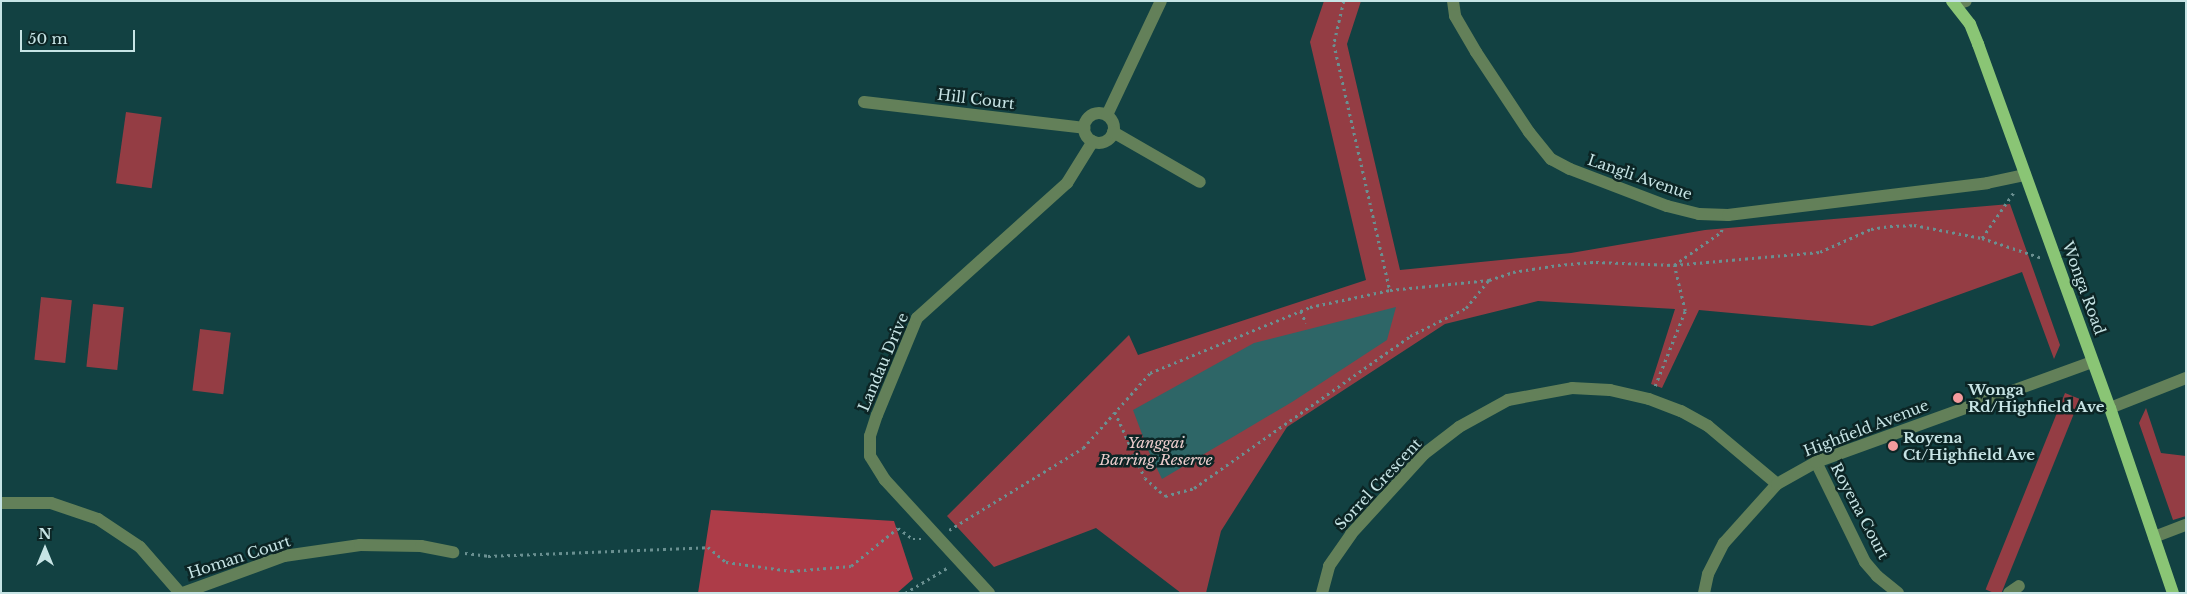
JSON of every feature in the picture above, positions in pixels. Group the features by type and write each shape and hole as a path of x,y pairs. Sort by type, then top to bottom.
{"main road":[{"name":"Wonga Road","path":"1958,2 1978,44 2026,175 2110,408 2173,593"}],"street":[{"path":"1107,116 1161,1"},
{"name":"Langli Avenue","path":"1453,1 1455,16 1476,52 1529,132 1550,159 1570,169 1667,206 1699,214 1728,215 1987,183 2026,175"},
{"name":"Hill Court","path":"864,102 1084,128"},
{"path":"1094,114 1107,116 1113,123 1114,132 1111,137 1103,142 1093,141 1087,136 1084,128 1087,119 1094,114"},
{"path":"1114,132 1200,182"},
{"name":"Landau Drive","path":"989,593 885,480 870,456 870,436 918,318 1067,183 1093,141"},
{"name":"Highfield Avenue","path":"1704,593 1708,574 1724,543 1777,484 1816,462 2093,362"},
{"path":"2110,408 2186,378"},
{"name":"Sorrel Crescent","path":"1322,593 1329,566 1351,534 1424,454 1459,426 1508,400 1572,388 1610,390 1649,399 1681,411 1708,426 1777,484"},
{"name":"Royena Court","path":"1816,462 1865,562 1877,576 1898,593"},
{"path":"1,503 51,503 98,519 140,547 181,593"},
{"path":"2154,537 2186,525"},
{"name":"Homan Court","path":"181,593 284,556 350,546 421,546 453,552"}],"path":[{"path":"1344,1 1334,44 1390,290"},
{"path":"1982,238 2026,175"},
{"path":"1649,399 1685,310 1674,265 1676,261 1721,232 1728,215"},
{"path":"453,552 488,556 708,547 726,562 790,571 851,566 898,528 913,540 938,537 1083,448 1150,373 1310,307 1390,290 1489,280 1513,272 1558,265 1596,262 1674,265 1820,252 1871,229 1914,224 1982,238 2057,264"},
{"path":"1115,412 1145,478 1165,496 1194,488 1410,336 1466,308 1489,280"},
{"path":"1300,311 1306,323"},
{"path":"906,593 960,560"}],"green space":[{"name":"Yanggai Barring Reserve","path":"1324,1 1361,1 1347,44 1400,270 1571,253 1705,230 2010,204 2060,345 2054,359 2022,272 1872,326 1699,310 1662,388 1651,384 1675,309 1538,301 1445,324 1287,427 1221,531 1206,593 1181,593 1096,528 994,567 947,516 1129,335 1138,355 1366,280 1310,42"},
{"path":"126,112 162,117 152,188 116,183"},
{"path":"41,297 72,300 65,363 34,360"},
{"path":"93,304 124,307 117,370 86,367"},
{"path":"200,329 231,333 223,394 192,391"},
{"path":"2065,393 2080,399 2001,593 1994,593 1986,590"},
{"path":"2146,408 2161,453 2186,456 2186,516 2173,520 2139,423"}],"shaded area":[{"path":"711,510 894,521 913,579 897,593 698,593"}],"water":[{"path":"1396,307 1387,340 1292,402 1162,479 1148,450 1133,410 1254,343"}],"place":[{"name":"Wonga Rd/Highfield Ave","path":"1958,398"},
{"name":"Royena Ct/Highfield Ave","path":"1893,446"}]}
